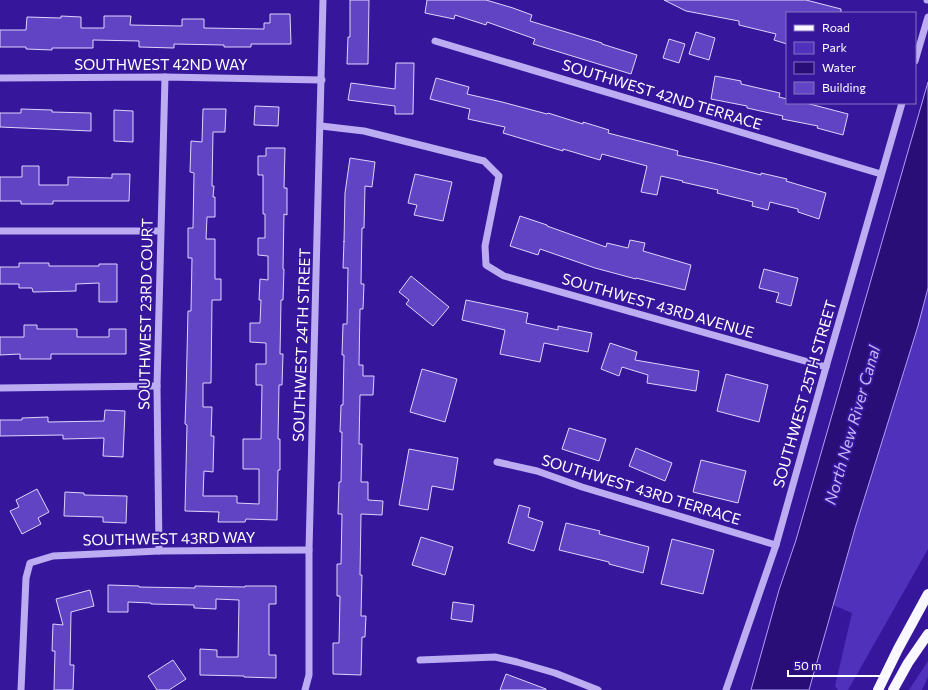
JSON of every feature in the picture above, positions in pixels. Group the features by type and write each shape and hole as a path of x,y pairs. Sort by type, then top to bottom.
{"main road":[{"path":"878,690 928,594"},
{"path":"893,690 908,663 928,634"}],"street":[{"name":"SOUTHWEST 24TH STREET","path":"305,690 309,675 309,550 321,126 323,0"},
{"path":"916,58 928,17"},
{"name":"SOUTHWEST 42ND TERRACE","path":"435,41 881,174"},
{"name":"SOUTHWEST 42ND WAY","path":"0,78 165,77 322,80"},
{"name":"SOUTHWEST 23RD COURT","path":"159,551 157,386 165,77"},
{"name":"SOUTHWEST 25TH STREET","path":"726,690 776,545 902,104"},
{"name":"SOUTHWEST 43RD AVENUE","path":"321,126 364,131 484,161 499,176 485,246 486,265 504,276 826,366"},
{"path":"0,232 160,231"},
{"path":"0,388 157,386"},
{"name":"SOUTHWEST 43RD TERRACE","path":"497,462 537,471 582,487 776,545"},
{"name":"SOUTHWEST 43RD WAY","path":"21,690 26,578 30,562 53,556 159,551 309,550"},
{"path":"420,660 495,657 555,673 598,690"}],"green space":[{"path":"928,288 928,549 848,690 838,690 835,686 852,613 833,605 856,525 918,326"},
{"path":"928,661 928,677 922,690 909,690"}],"water":[{"name":"North New River Canal","path":"928,82 928,288 918,326 856,525 809,690 751,690 779,590 796,540"}],"building":[{"path":"350,0 369,0 368,64 347,64 348,37 350,37"},
{"path":"427,0 486,0 532,15 530,21 637,55 631,74 533,44 535,39 487,22 486,25 455,15 454,19 425,13"},
{"path":"664,0 806,0 841,9 841,12 786,12 786,44 774,40 776,34 739,25 739,21 686,11"},
{"path":"270,14 290,14 291,44 251,44 251,47 224,47 224,45 174,44 174,48 139,47 139,41 93,40 93,48 52,48 52,50 26,49 26,47 0,47 0,30 26,30 27,17 81,17 81,28 104,28 104,16 131,16 130,25 182,26 182,19 204,19 204,28 264,29 264,23 270,23"},
{"path":"696,32 715,38 709,60 689,54"},
{"path":"669,39 685,44 679,63 663,58"},
{"path":"396,63 414,63 413,114 395,114 395,106 348,100 351,83 395,89"},
{"path":"715,76 741,81 741,84 780,93 779,97 786,99 786,104 810,104 848,114 843,135 817,128 818,126 782,119 783,116 747,108 747,106 711,99"},
{"path":"436,78 469,87 467,94 547,114 548,113 583,124 583,122 609,130 608,133 678,151 677,155 761,175 761,173 787,179 786,181 826,193 819,219 798,212 798,209 770,202 768,210 752,206 753,202 717,193 718,190 661,176 657,195 641,192 647,166 602,154 600,160 563,149 563,151 503,133 505,127 468,119 470,109 430,99"},
{"path":"255,106 279,107 278,126 254,125"},
{"path":"21,109 52,110 52,112 91,113 91,131 0,127 0,113 21,113"},
{"path":"203,109 226,109 225,132 213,132 212,186 214,186 213,197 215,197 215,217 207,217 206,239 215,239 215,279 221,279 221,300 212,300 211,383 203,383 203,407 212,407 211,436 214,436 213,472 204,471 203,496 237,496 237,503 259,504 259,469 243,469 243,439 261,439 262,385 256,385 256,364 266,364 266,343 250,342 250,323 260,323 260,279 268,280 268,256 258,255 258,238 265,238 265,214 263,214 263,175 258,175 258,156 266,156 266,148 285,148 284,188 287,188 287,215 284,214 283,300 281,300 280,354 283,354 282,385 279,385 278,439 280,439 280,470 278,470 277,520 246,519 245,522 218,522 219,512 185,511 187,425 185,424 188,311 191,311 192,258 188,258 188,228 193,228 194,173 190,172 191,141 202,142"},
{"path":"114,110 133,111 133,142 114,141"},
{"path":"350,158 375,162 372,187 365,186 364,228 362,228 361,284 364,284 363,309 360,309 359,365 363,365 363,376 374,376 373,395 360,395 359,444 362,444 361,482 368,482 368,500 383,501 382,515 361,514 361,616 366,616 365,637 362,637 361,675 333,674 333,643 339,643 340,596 337,596 337,564 341,564 342,514 338,514 339,482 341,482 342,432 340,432 341,405 343,405 343,324 347,324 348,268 343,268 345,193"},
{"path":"22,166 39,166 39,185 68,185 68,177 112,178 112,174 130,174 129,201 53,201 53,204 21,204 21,201 0,201 0,177 22,177"},
{"path":"415,174 452,182 443,221 414,215 417,205 408,203"},
{"path":"520,216 606,247 607,243 628,248 630,240 645,243 643,251 691,265 685,290 595,268 540,249 538,255 510,246"},
{"path":"19,263 49,263 49,266 99,266 99,264 117,264 117,302 99,302 99,283 76,284 76,291 33,292 32,288 19,288 19,284 0,284 0,267 19,267"},
{"path":"764,269 798,278 791,306 776,302 779,293 759,288"},
{"path":"411,276 449,307 433,326 406,304 409,300 399,292"},
{"path":"466,300 528,313 526,323 558,330 558,326 592,333 588,352 544,343 540,362 500,354 505,330 462,320"},
{"path":"24,325 37,325 37,329 77,329 77,337 109,337 109,329 126,329 126,354 51,354 51,359 20,359 20,354 0,355 0,337 24,337"},
{"path":"610,343 637,352 635,360 699,371 696,391 647,383 648,375 622,367 619,376 601,369"},
{"path":"422,369 457,379 445,422 410,412"},
{"path":"726,374 768,385 759,422 717,411"},
{"path":"105,410 125,411 123,457 103,456 104,438 63,439 63,435 0,436 0,420 22,420 22,418 48,417 48,422 104,421"},
{"path":"569,428 606,439 599,461 562,449"},
{"path":"636,448 672,463 665,481 629,466"},
{"path":"409,449 458,458 453,490 432,486 428,510 399,505"},
{"path":"701,460 746,471 738,503 693,492"},
{"path":"37,489 49,512 38,518 41,524 22,534 10,511 19,507 16,500"},
{"path":"65,492 84,493 84,495 127,496 126,523 103,522 103,517 64,516"},
{"path":"519,505 530,508 528,517 543,522 534,551 508,543"},
{"path":"566,523 600,531 599,534 649,547 643,573 609,564 609,562 559,550"},
{"path":"421,537 453,547 445,575 412,565"},
{"path":"672,539 714,550 703,594 661,584"},
{"path":"108,585 195,588 195,586 276,586 276,604 269,604 269,655 276,655 276,678 200,675 200,649 217,650 217,657 238,657 239,600 216,599 216,609 194,608 194,605 128,602 128,612 108,612"},
{"path":"90,590 94,606 71,612 70,665 74,665 73,690 54,690 55,651 52,651 53,624 63,625 56,599"},
{"path":"453,602 474,605 472,622 451,619"},
{"path":"173,660 186,679 169,690 157,690 148,676"},
{"path":"506,674 546,689 546,690 500,690"}]}
